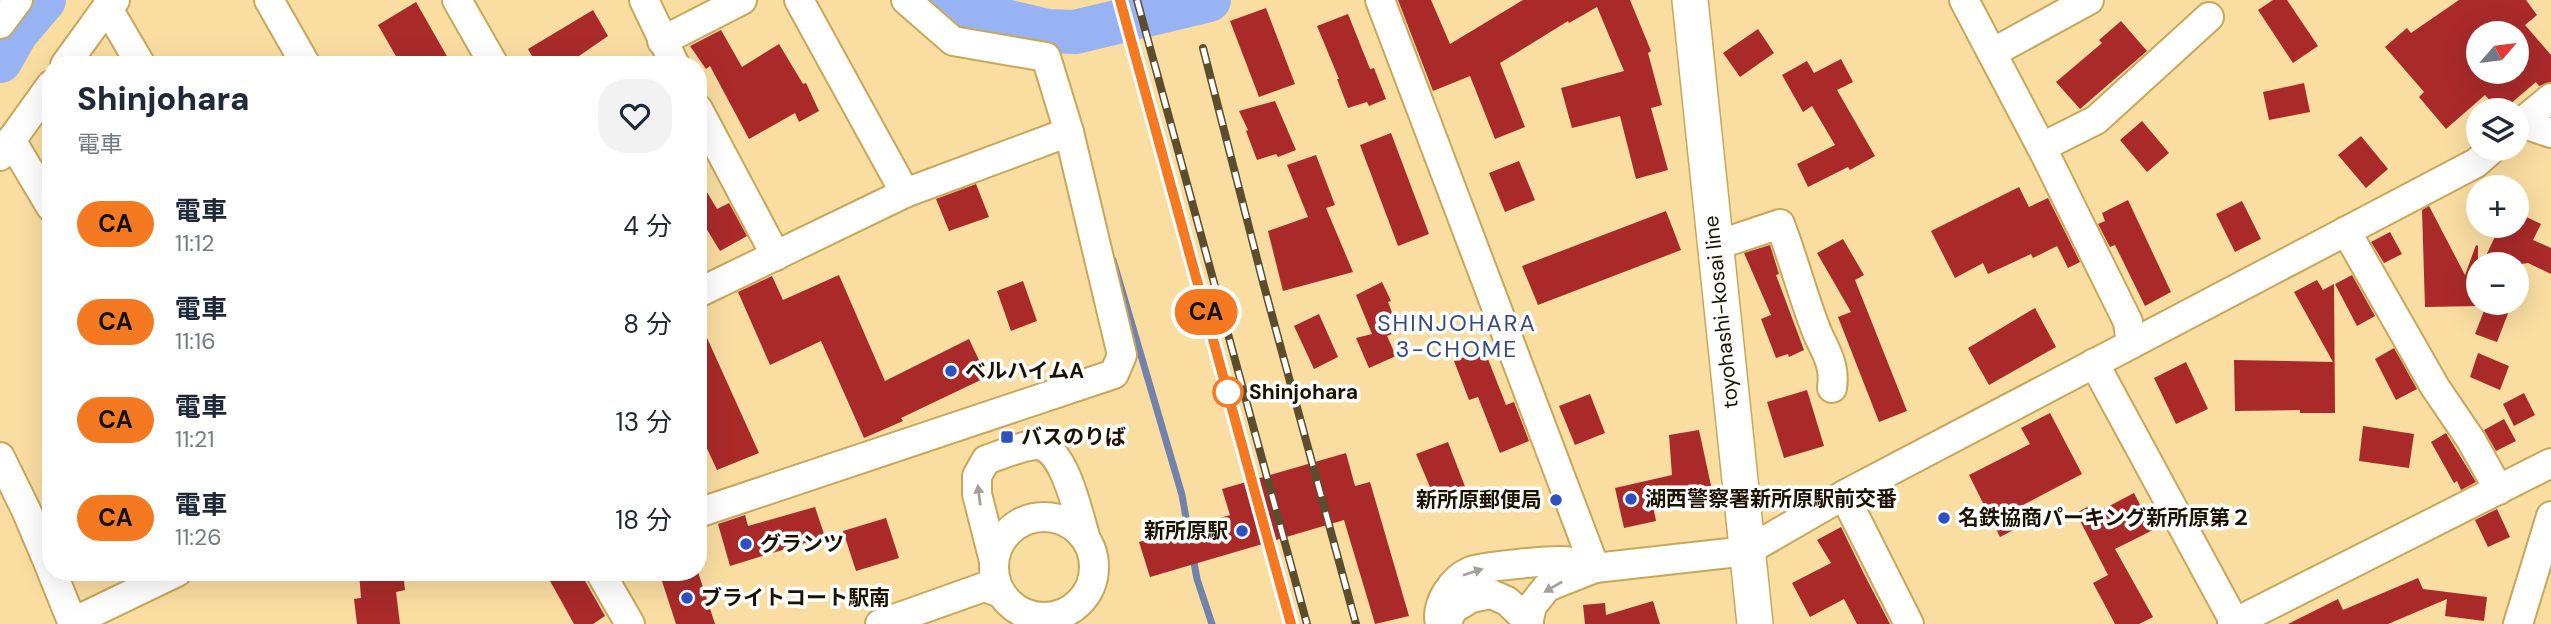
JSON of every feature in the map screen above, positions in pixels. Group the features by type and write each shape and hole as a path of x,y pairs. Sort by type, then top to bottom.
{"main road":[{"name":"toyohashi-kosai line","path":"1690,0 1755,624"}],"street":[{"path":"0,24 18,0"},
{"path":"269,0 301,56"},
{"path":"457,0 489,56"},
{"path":"643,0 668,53 742,0"},
{"path":"799,0 905,193"},
{"path":"707,510 1114,374 1122,355 1069,132 1046,57 953,41 906,0"},
{"path":"1380,0 1595,568"},
{"path":"1964,0 2042,147 2128,322 2131,344"},
{"path":"1992,53 2089,0"},
{"path":"72,56 111,3 137,56"},
{"path":"2042,147 2096,120 2209,17"},
{"path":"42,98 6,148 42,195"},
{"path":"2529,117 2551,98"},
{"path":"707,126 776,256"},
{"path":"2529,127 2551,132"},
{"path":"707,289 905,193 1069,132"},
{"path":"1528,623 1532,606 1547,587 1595,568 1747,551 1844,495 2478,161"},
{"path":"1714,246 1780,224 1815,329 1829,353 1832,388"},
{"path":"2346,230 2435,387 2471,440 2499,490"},
{"path":"2094,363 2233,623 2551,463"},
{"path":"1036,444 1050,450 1062,465 1085,536 1093,552 1095,568 1092,584 1084,598 1072,609 1058,616 1041,618 1019,610 993,577 977,494 978,477 986,460 1036,444"},
{"path":"0,457 42,548"},
{"path":"1844,495 1909,624"},
{"path":"993,577 998,545 1008,531 1022,521 1039,516 1056,517 1072,524 1085,536"},
{"path":"2518,624 2551,516"},
{"path":"1440,624 1444,597 1456,580 1473,570 1564,561 1595,568"},
{"path":"880,624 993,577"},
{"path":"56,581 73,623 126,584"},
{"path":"605,581 630,624"},
{"path":"1446,624 1453,609 1471,598 1492,594 1507,601 1528,623"}],"building":[{"path":"1398,0 1431,0 1450,44 1523,0 1630,0 1651,51 1648,53 1662,105 1651,108 1668,170 1636,179 1620,116 1572,128 1561,88 1624,71 1597,7 1569,23 1568,21 1500,63 1525,127 1495,139 1470,76 1433,91"},
{"path":"2273,0 2287,0 2318,46 2293,63 2258,10"},
{"path":"2459,0 2526,0 2537,15 2529,22 2466,21 2466,84 2529,84 2529,30 2551,55 2551,82 2539,86 2536,82 2517,98 2488,98 2485,95 2482,98 2466,98 2466,112 2446,129 2419,97 2424,92 2385,47 2407,28 2411,33"},
{"path":"416,2 447,56 396,56 378,25"},
{"path":"1266,8 1295,84 1259,97 1230,21"},
{"path":"593,10 608,36 579,56 532,56 528,49"},
{"path":"1348,14 1370,69 1374,68 1386,99 1369,106 1367,102 1348,108 1317,26"},
{"path":"2121,21 2147,51 2080,109 2056,82 2102,43 2099,40"},
{"path":"1758,29 1774,53 1740,77 1723,53"},
{"path":"721,30 742,67 779,44 803,84 806,83 819,111 799,122 795,113 749,139 710,66 707,68 707,56 697,56 690,46"},
{"path":"1841,59 1853,82 1837,90 1875,156 1850,170 1848,167 1808,187 1797,164 1835,145 1812,106 1803,112 1782,75 1807,61 1814,73"},
{"path":"2304,83 2310,112 2269,120 2263,92"},
{"path":"1275,101 1296,150 1278,157 1276,154 1257,160 1239,111"},
{"path":"2142,121 2169,153 2147,172 2120,140"},
{"path":"1391,133 1429,234 1398,246 1360,145"},
{"path":"2361,136 2388,169 2366,188 2338,155"},
{"path":"1316,155 1335,205 1326,208 1353,272 1283,291 1268,231 1308,217 1287,165"},
{"path":"1519,161 1535,200 1505,212 1489,173"},
{"path":"976,184 989,217 949,231 936,199"},
{"path":"2019,187 2029,207 2048,198 2080,262 2068,268 2057,246 2033,258 2031,254 1988,274 1983,263 1955,278 1931,231"},
{"path":"707,192 717,209 729,203 747,236 720,251 707,230"},
{"path":"2128,200 2171,292 2145,306 2115,245 2110,247 2098,224 2105,221 2102,213"},
{"path":"2242,201 2261,239 2235,252 2216,214"},
{"path":"2429,206 2465,275 2466,272 2466,306 2425,307 2422,210"},
{"path":"1666,211 1681,250 1538,305 1522,266"},
{"path":"2529,218 2541,224 2533,240 2551,248 2551,274 2529,263 2529,252 2488,252 2494,238 2529,238"},
{"path":"2390,232 2402,254 2384,263 2371,242"},
{"path":"1843,239 1864,275 1855,280 1907,411 1879,422 1838,317 1851,312 1817,253"},
{"path":"1770,245 1779,274 1776,275 1804,350 1789,357 1788,354 1776,358 1761,319 1771,315 1744,253"},
{"path":"839,275 885,381 969,339 987,377 864,438 821,341 770,365 738,292 772,276 783,300"},
{"path":"2352,275 2375,316 2357,326 2335,284"},
{"path":"2317,280 2323,290 2334,284 2335,413 2300,413 2300,410 2235,411 2234,360 2333,362 2294,292"},
{"path":"1023,281 1037,321 1011,331 997,291"},
{"path":"1382,282 1391,301 1388,302 1399,331 1387,336 1396,356 1369,368 1356,338 1372,334 1356,295"},
{"path":"2035,308 2056,347 1989,385 1968,348"},
{"path":"1319,314 1338,357 1314,369 1294,326"},
{"path":"2482,315 2507,315 2497,342 2475,334"},
{"path":"707,338 759,453 717,470 707,448"},
{"path":"2394,348 2417,389 2396,400 2375,359"},
{"path":"1484,349 1506,405 1514,402 1529,441 1500,453 1478,397 1469,400 1454,361"},
{"path":"2478,353 2509,366 2500,390 2470,377"},
{"path":"2186,362 2208,409 2176,424 2154,378"},
{"path":"1807,390 1824,446 1784,458 1767,402"},
{"path":"2524,393 2535,415 2514,426 2503,404"},
{"path":"1590,394 1605,433 1575,445 1559,406"},
{"path":"2050,413 2082,474 2021,506 2029,522 2000,537 1969,475 2030,444 2021,428"},
{"path":"2504,419 2516,441 2496,451 2484,430"},
{"path":"2363,426 2414,434 2409,468 2359,461"},
{"path":"1699,430 1715,504 1653,506 1656,521 1624,528 1615,488 1672,475 1669,435"},
{"path":"2446,433 2476,482 2461,490 2457,481 2454,483 2431,442"},
{"path":"1448,442 1472,505 1436,501 1416,454"},
{"name":"新所原駅","path":"1346,453 1355,486 1370,482 1409,616 1375,624 1344,520 1150,577 1139,542 1230,515 1222,489"},
{"path":"2134,493 2153,530 2115,549 2153,617 2139,624 2115,624 2093,583 2108,575 2076,513 2091,505 2096,513"},
{"path":"815,507 825,537 730,566 718,524 745,515 748,526"},
{"path":"2497,509 2510,537 2488,547 2475,520"},
{"path":"886,518 899,558 856,571 843,531"},
{"path":"1841,527 1890,624 1857,624 1844,599 1810,617 1792,583 1831,563 1817,540"},
{"path":"2418,578 2423,589 2487,597 2484,621 2445,616 2447,599 2388,624 2288,624 2338,599 2343,610"},
{"path":"360,581 404,581 405,590 396,592 400,624 357,624 354,599 361,598"},
{"path":"550,581 585,581 605,616 593,624 574,624"},
{"name":"ブライトコート駅南","path":"662,581 701,581 715,624 676,624"},
{"path":"1653,601 1660,624 1585,624 1583,605 1605,603 1606,615"}],"waterway":[{"path":"0,61 16,33 44,0"},
{"path":"937,0 951,8 1047,31 1075,32 1209,0"},
{"path":"1047,31 1052,51"},
{"path":"1113,260 1182,495 1189,535"},
{"path":"1193,557 1197,579 1212,624"}],"railway":[{"path":"1120,0 1291,624"},
{"path":"1137,0 1307,624"},
{"path":"1203,48 1264,286 1356,624"}],"train":[{"name":"CA","path":"1120,0 1291,624"}],"place":[{"name":"ベルハイムA","path":"951,371"},
{"name":"Shinjohara","path":"1228,392"},
{"name":"バスのりば","path":"1007,437"},
{"name":"湖西警察署新所原駅前交番","path":"1631,499"},
{"name":"新所原郵便局","path":"1556,500"},
{"name":"名鉄協商パーキング新所原第２","path":"1944,518"},
{"name":"新所原駅","path":"1242,531"},
{"name":"グランツ","path":"746,544"},
{"name":"ブライトコート駅南","path":"687,598"}],"district":[{"name":"SHINJOHARA 3-CHOME","path":"1457,336"}]}
